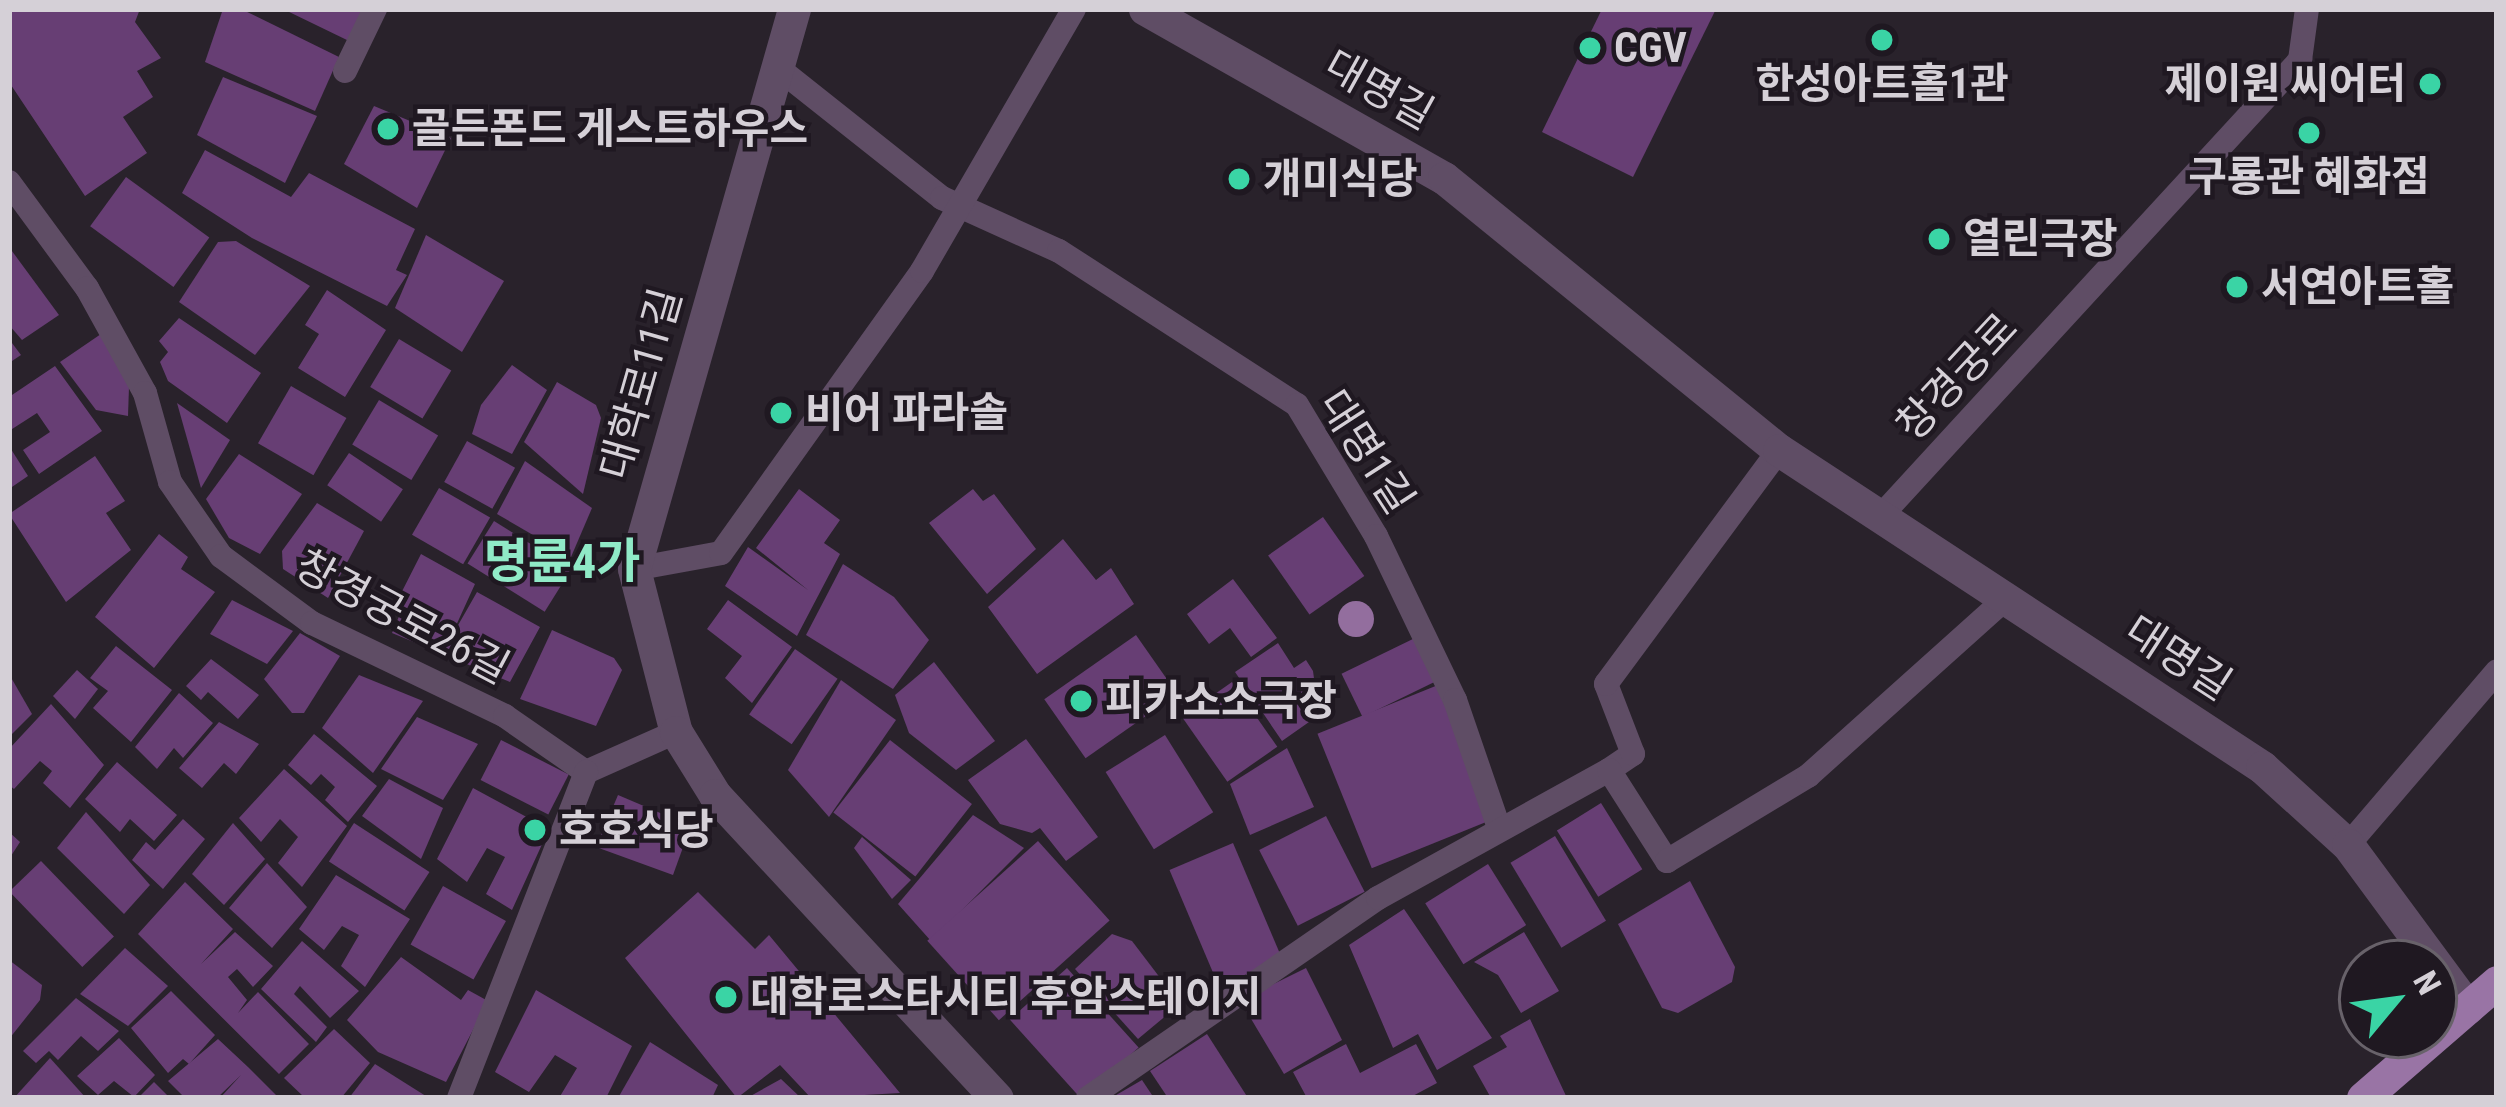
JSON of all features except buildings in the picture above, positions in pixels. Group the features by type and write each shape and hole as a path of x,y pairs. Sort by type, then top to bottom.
{"main road":[{"path":"2363,1098 2497,982"}],"street":[{"name":"대학로11길","path":"634,569 794,9"},
{"name":"대명길","path":"1144,9 1444,178 1779,450 2262,766 2348,844 2468,1008"},
{"path":"634,569 676,732 715,795 997,1098"}],"lane":[{"path":"345,71 375,9"},
{"path":"634,569 721,553 964,203 1074,9"},
{"name":"창경궁로","path":"1878,519 2300,60 2307,9"},
{"name":"대명1길","path":"778,68 942,198 964,203 1058,251 1297,405 1376,536 1455,700 1499,828"},
{"name":"창경궁로26길","path":"9,182 87,288 145,394 170,482 220,556 312,623 505,716 586,772"},
{"path":"1088,1098 1209,1008 1499,828 1633,754 1606,684 1779,450"},
{"path":"1609,770 1667,861 1825,764 2004,600"},
{"path":"2348,844 2497,671"},
{"path":"459,1098 586,772 676,732"}],"place":[{"name":"한성아트홀1관","path":"1882,40"},
{"name":"CGV","path":"1590,48"},
{"name":"제이원 씨어터","path":"2430,84"},
{"name":"골든폰드 게스트하우스","path":"388,129"},
{"name":"구룡관 혜화점","path":"2309,133"},
{"name":"개미식당","path":"1239,179"},
{"name":"열린극장","path":"1939,239"},
{"name":"서연아트홀","path":"2237,287"},
{"name":"비어 파라솔","path":"781,413"},
{"name":"피카소소극장","path":"1081,701"},
{"name":"호호식당","path":"535,830"},
{"name":"대학로스타시티 후암스테이지","path":"726,997"}],"district":[{"name":"명륜4가","path":"562,562"}]}
